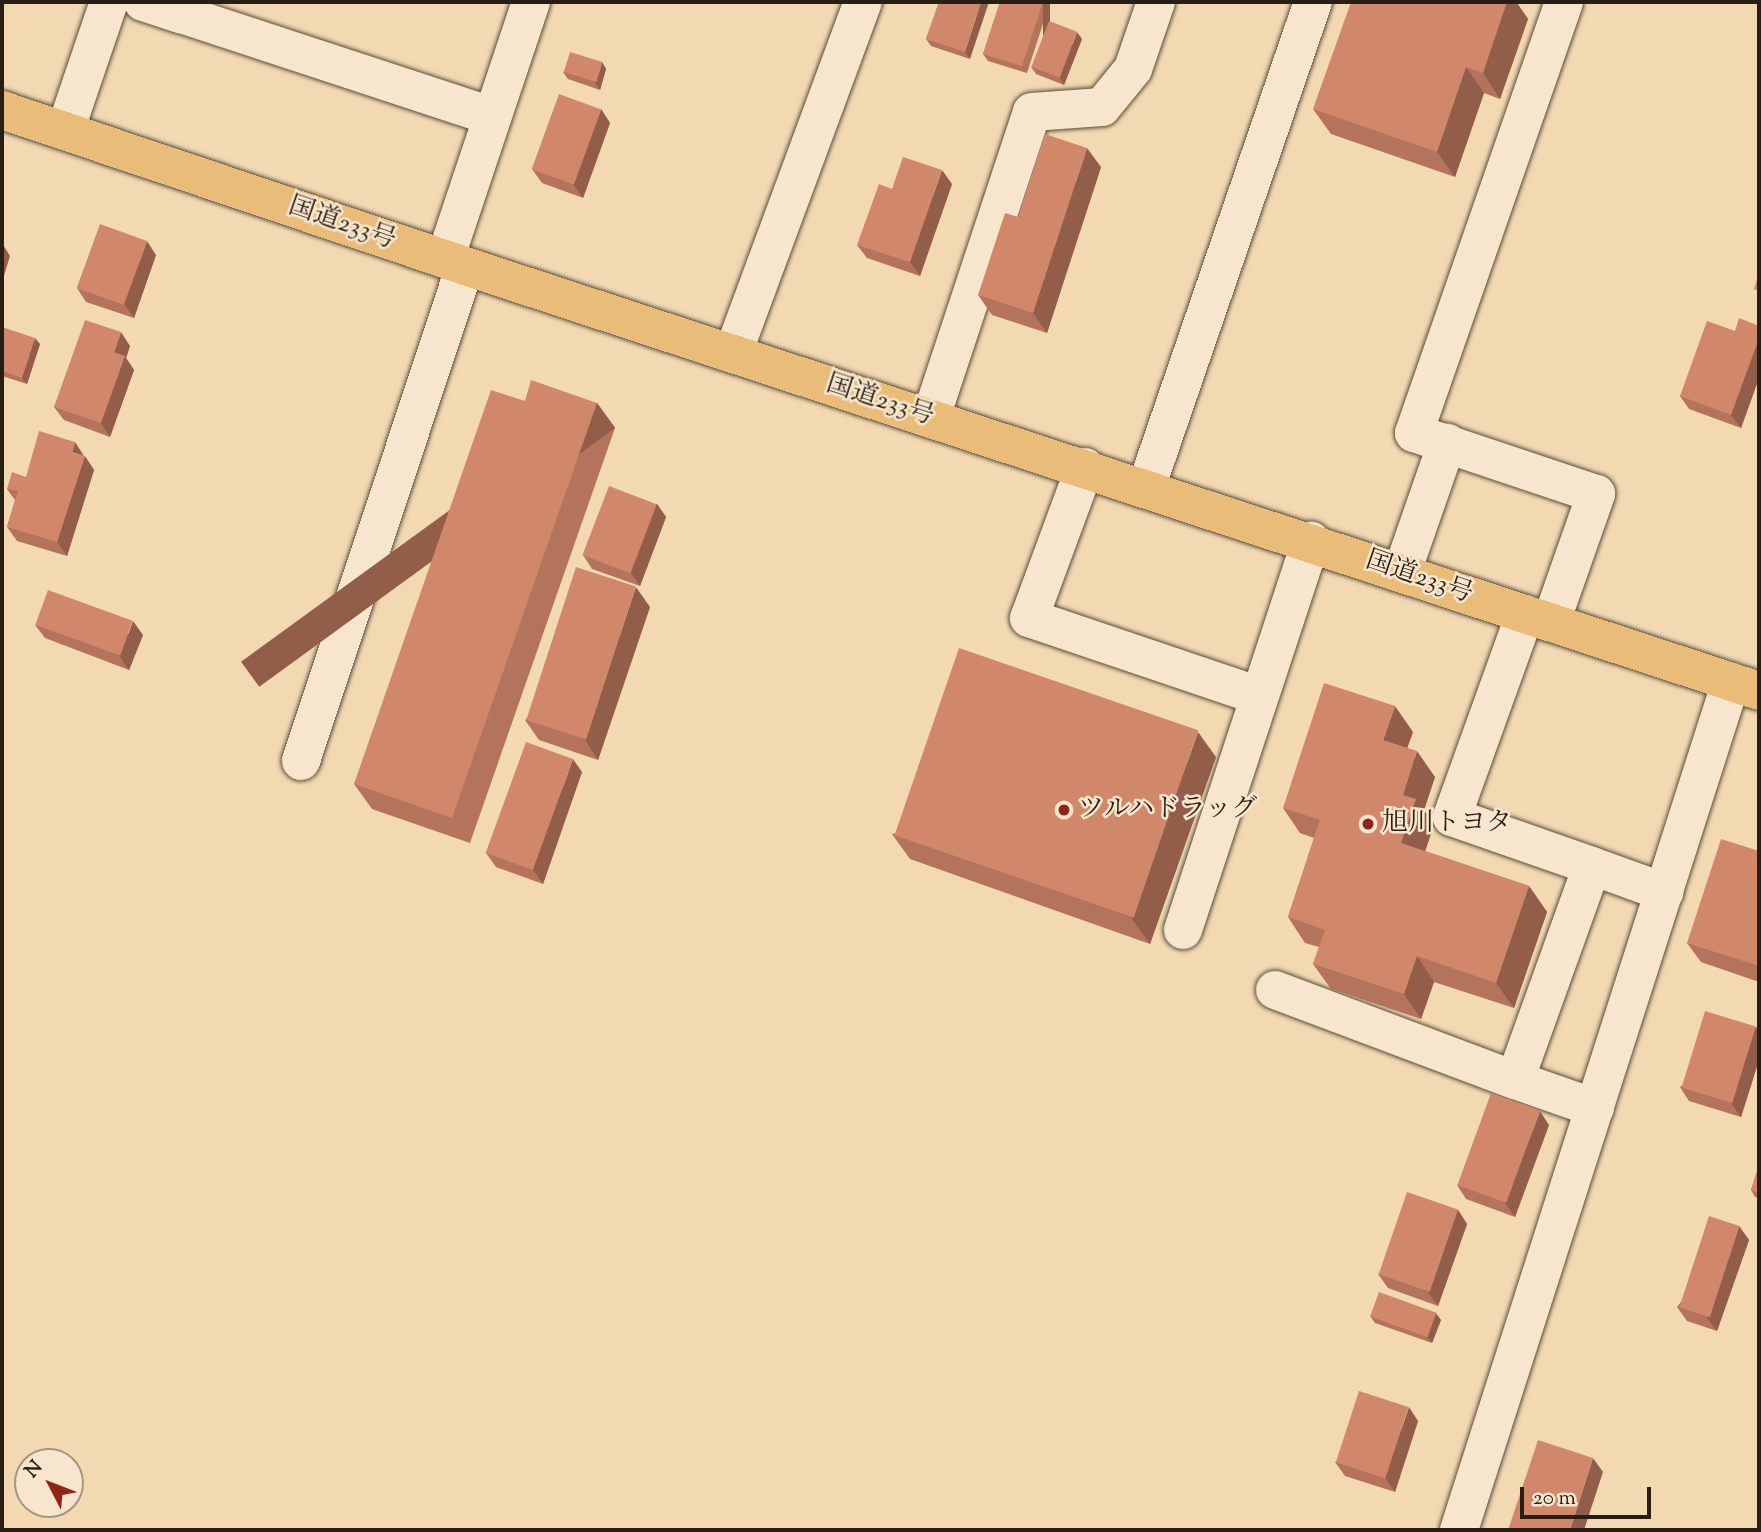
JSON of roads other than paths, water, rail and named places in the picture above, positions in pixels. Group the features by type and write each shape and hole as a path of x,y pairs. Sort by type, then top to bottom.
{"highway":[{"name":"国道233号","path":"2,110 455,262 1311,541 1745,686"}],"street":[{"path":"65,131 109,2"},
{"path":"143,2 183,8 492,116"},
{"path":"301,761 455,262 492,116 531,2"},
{"path":"733,353 863,2"},
{"path":"931,417 1032,112 1102,107 1133,69 1156,2"},
{"path":"1146,488 1313,2"},
{"path":"1564,2 1414,433 1596,494 1538,618 1452,817 1664,892"},
{"path":"1402,572 1447,443"},
{"path":"1085,467 1029,618 1259,696"},
{"path":"1183,930 1311,541"},
{"path":"1460,1530 1664,892 1745,686"},
{"path":"1515,1080 1592,866"},
{"path":"1275,990 1595,1108"}],"place":[{"name":"ツルハドラッグ","path":"1064,810"},
{"name":"旭川トヨタ","path":"1368,824"}]}
